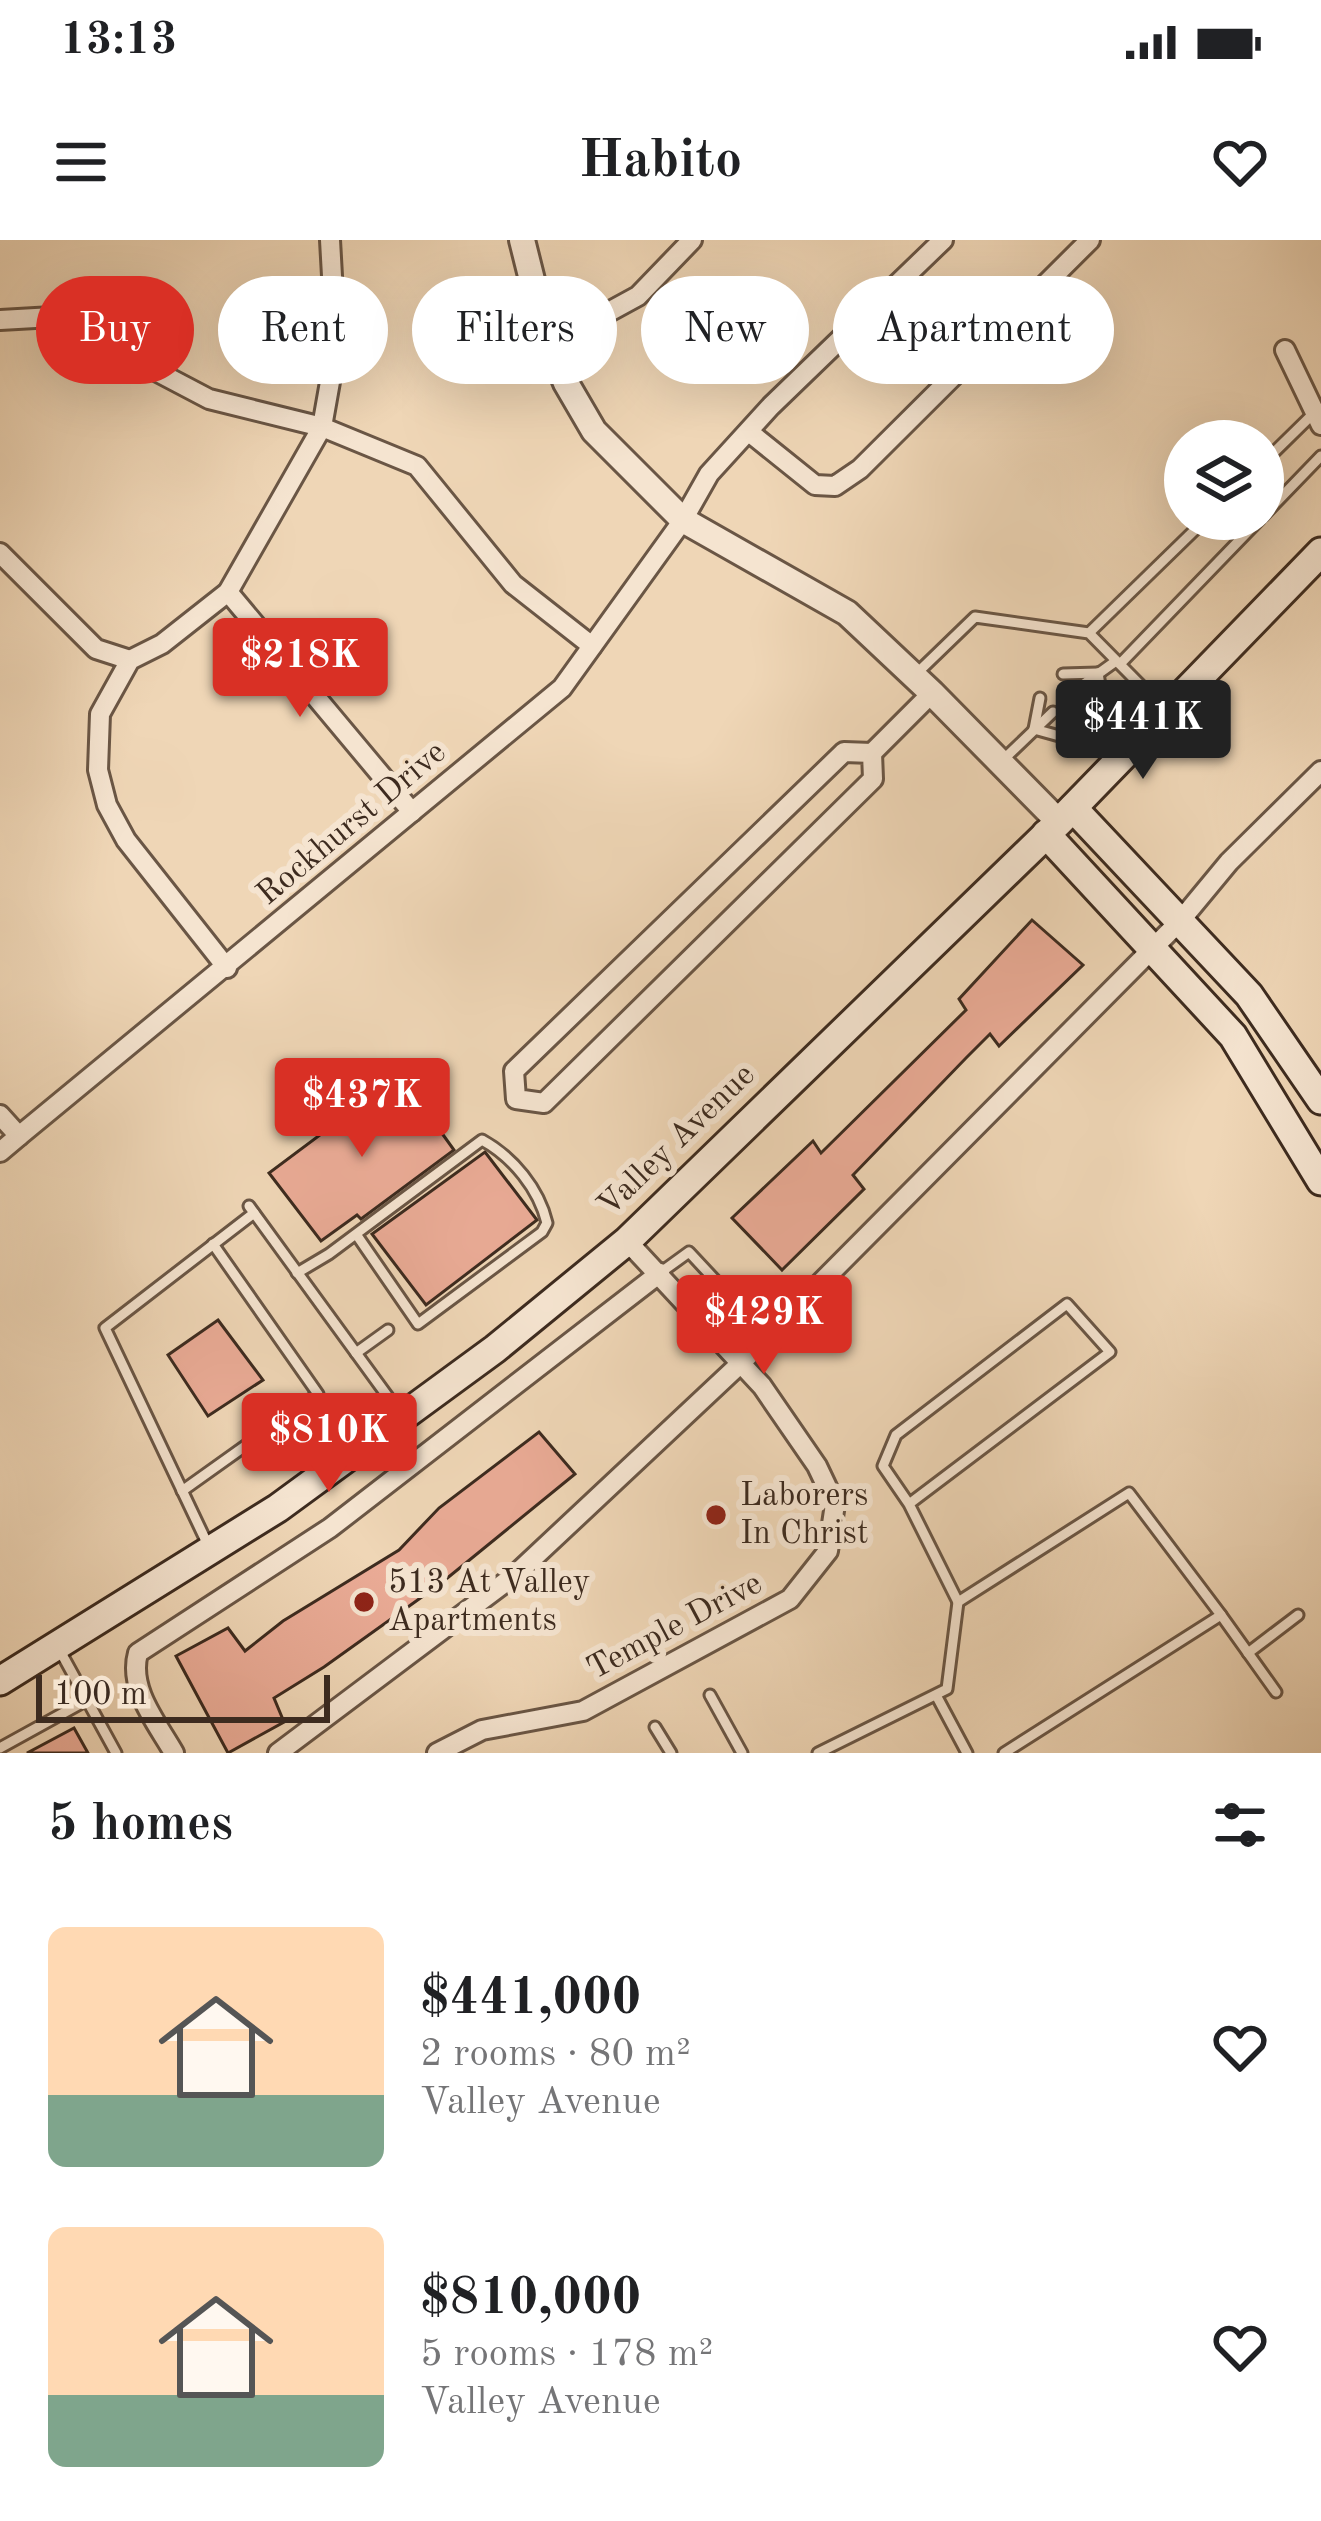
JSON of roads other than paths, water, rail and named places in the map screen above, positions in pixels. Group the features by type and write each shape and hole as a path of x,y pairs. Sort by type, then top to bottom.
{"main road":[{"name":"Valley Avenue","path":"0,1681 278,1508 495,1348 627,1241 1060,821 1321,552"},
{"path":"1060,821 1181,920 1249,994 1321,1100"},
{"path":"1060,821 1154,948 1233,1036 1321,1181"}],"street":[{"path":"227,968 126,840 106,805 98,770 100,714 130,660 162,644 228,592 322,427 336,348 330,240"},
{"path":"522,240 531,276"},
{"name":"Rockhurst Drive","path":"0,1152 562,688 683,520 709,474 943,240"},
{"path":"749,431 814,485 835,486 860,469 1090,240"},
{"path":"617,307 638,296 689,241"},
{"path":"0,320 53,317 209,399 322,427 417,466 513,584 592,646"},
{"path":"1285,350 1318,419"},
{"path":"567,384 594,431 683,520 847,613 1060,821"},
{"path":"0,553 96,649 130,660"},
{"path":"228,592 412,812"},
{"path":"872,753 844,752 514,1071 517,1099 544,1103 872,779 872,753 923,685"},
{"path":"278,1753 515,1575 740,1364 1154,948 1229,862 1321,771"},
{"path":"0,1115 19,1136"},
{"name":"Temple Drive","path":"437,1753 482,1730 583,1711 790,1600 828,1551 835,1504 817,1466 762,1386 627,1241"},
{"path":"174,1753 141,1695 134,1670 138,1653 330,1528 660,1274"}],"lane":[{"path":"1284,446 1318,419"},
{"path":"1284,495 1321,456"},
{"path":"1089,633 1184,540"},
{"path":"1077,689 1118,662 1240,540"},
{"path":"923,685 975,617 1089,633 1167,712"},
{"path":"1063,674 1098,673"},
{"path":"1034,729 1063,737 1102,698 1098,673"},
{"path":"1034,729 1040,698"},
{"path":"1000,763 1053,712"},
{"path":"297,1273 482,1140 506,1153 543,1205 547,1223 542,1232 418,1324 356,1234"},
{"path":"211,1550 105,1328 251,1210 402,1417"},
{"path":"182,1491 317,1398 316,1390 213,1244"},
{"path":"660,1274 689,1252 767,1336"},
{"path":"818,1753 947,1690 958,1602 909,1504 883,1466 896,1435 1067,1304 1109,1352 909,1504"},
{"path":"356,1353 388,1330"},
{"path":"958,1602 1129,1493 1276,1692"},
{"path":"1004,1753 1221,1615"},
{"path":"1248,1653 1298,1615"},
{"path":"58,1646 116,1753"},
{"path":"710,1695 742,1753"},
{"path":"936,1695 967,1753"},
{"path":"0,1748 87,1700"},
{"path":"656,1727 671,1753"}],"place":[{"name":"Laborers In Christ","path":"716,1515"},
{"name":"513 At Valley Apartments","path":"364,1602"}]}
